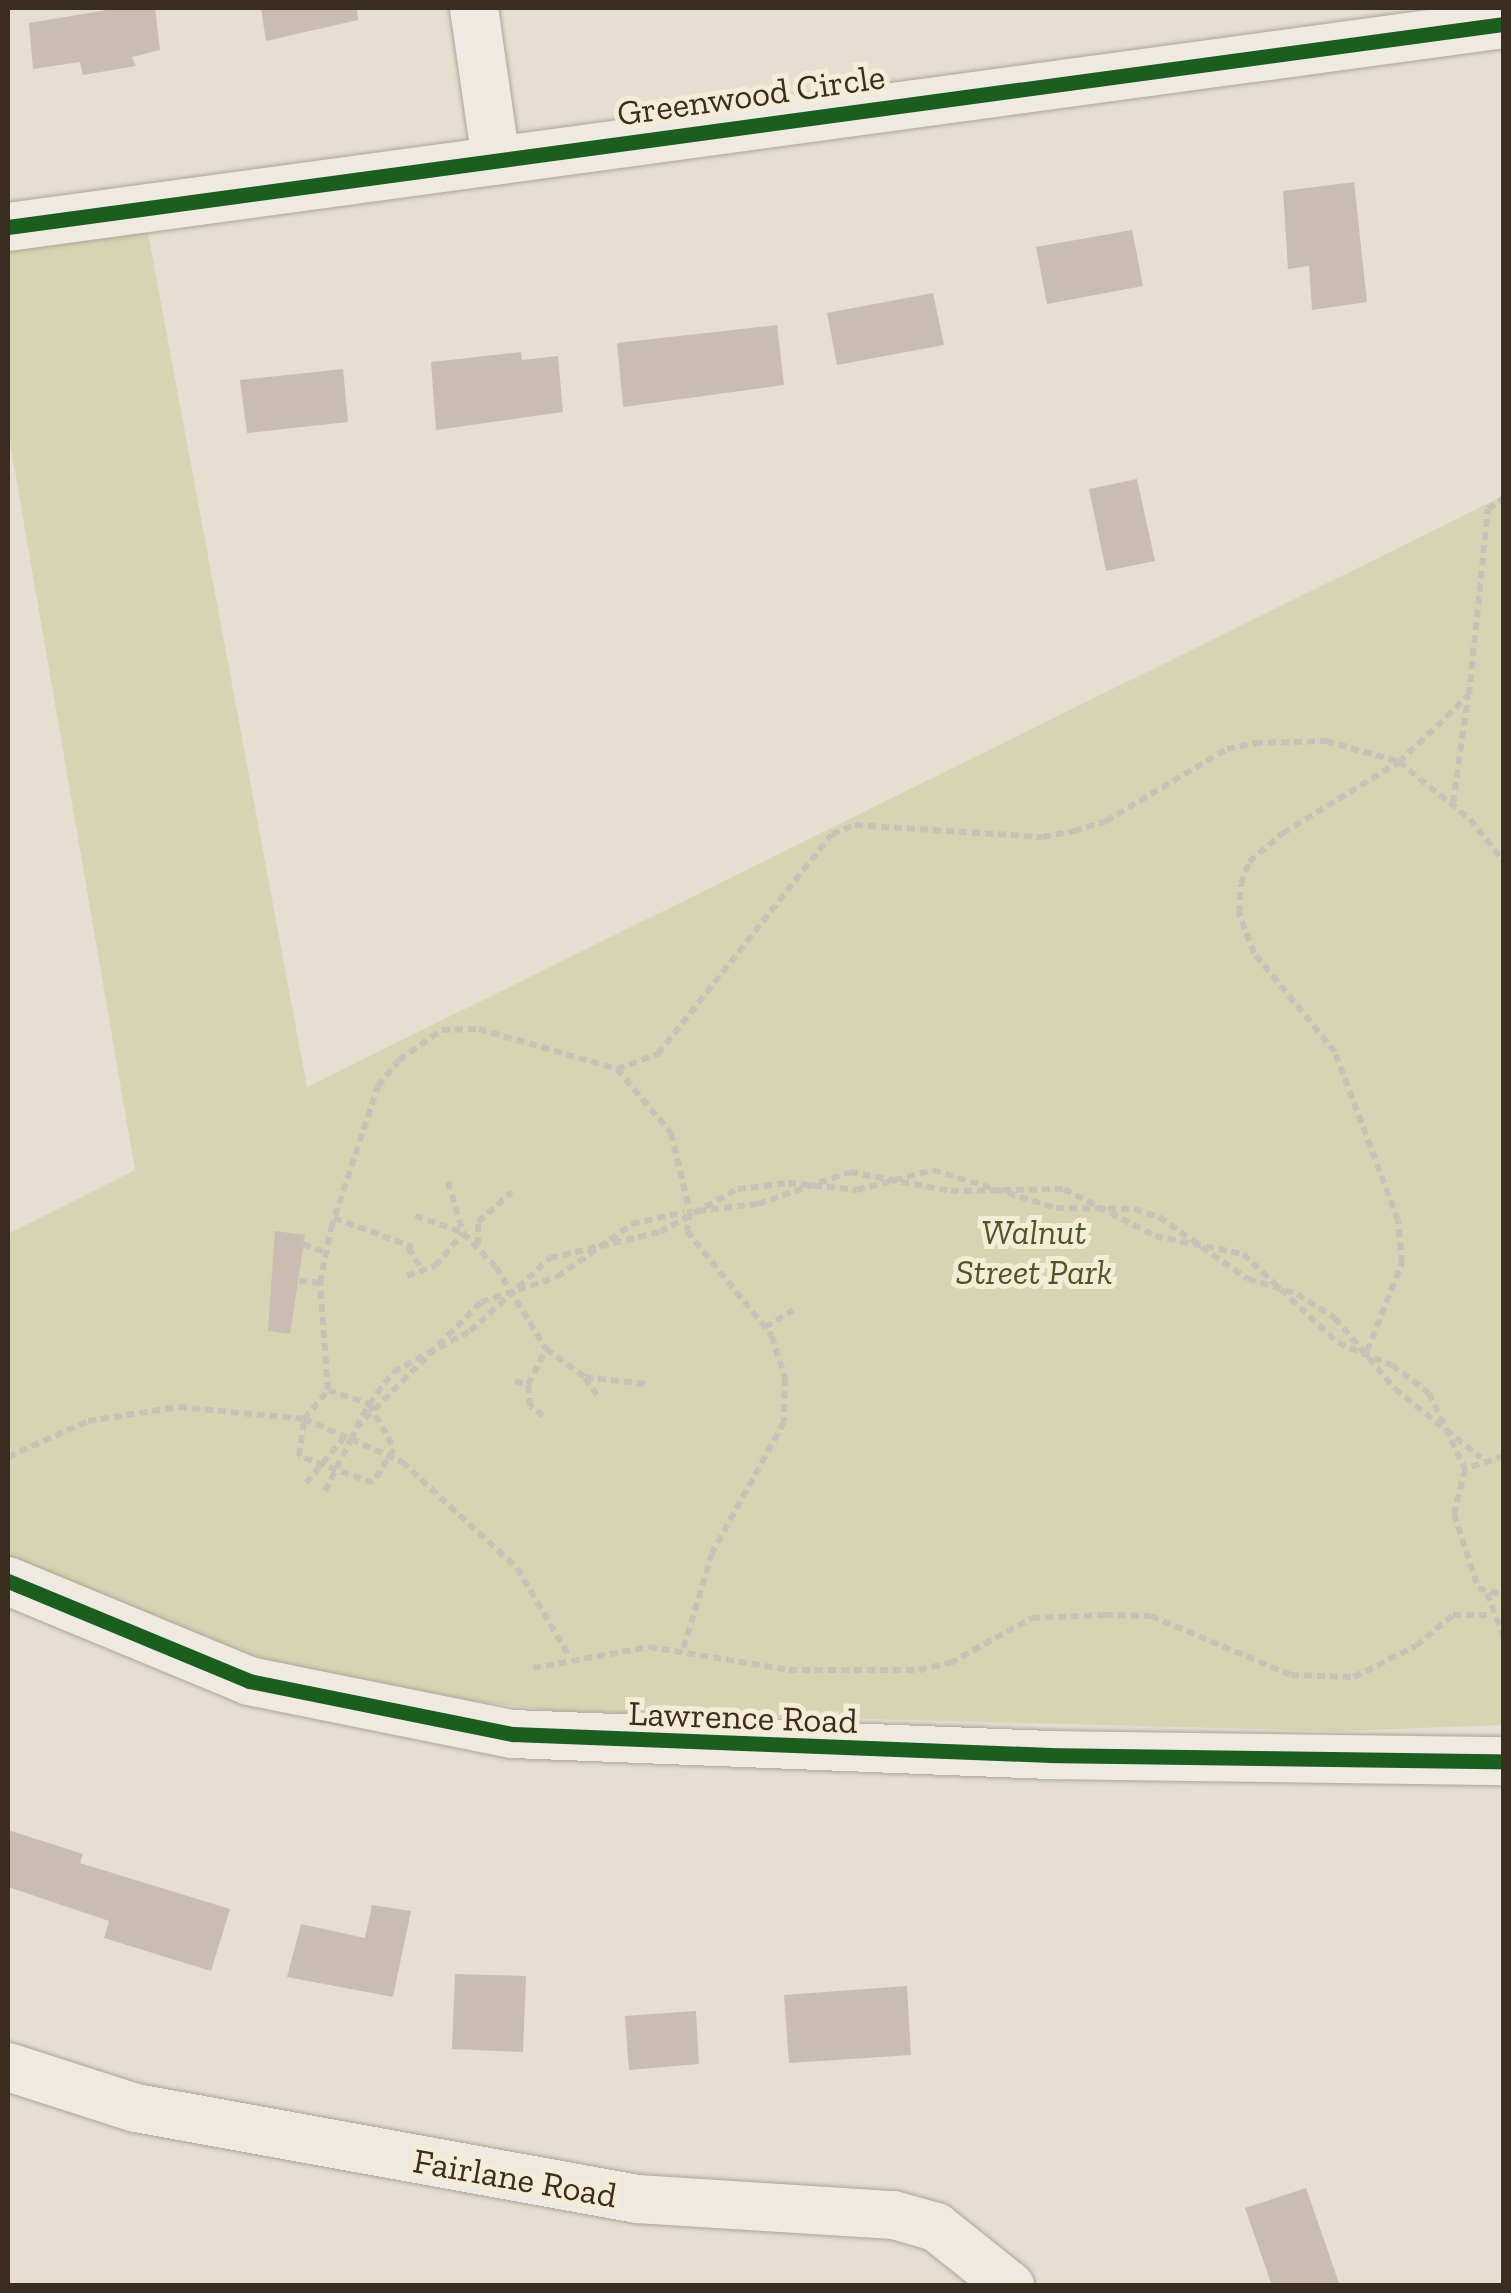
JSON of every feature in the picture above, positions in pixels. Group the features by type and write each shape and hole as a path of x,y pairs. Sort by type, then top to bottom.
{"street":[{"path":"474,8 496,160"},
{"name":"Greenwood Circle","path":"8,226 1504,24"},
{"name":"Lawrence Road","path":"8,1581 248,1682 513,1734 1031,1755 1504,1761"},
{"name":"Fairlane Road","path":"8,2067 136,2108 637,2199 894,2215 936,2227 1010,2286"}],"path":[{"path":"1453,803 1469,695 1488,509 1504,498"},
{"path":"1368,1351 1402,1263 1398,1220 1335,1052 1254,953 1238,913 1241,884 1262,850 1399,762 1469,695"},
{"path":"617,1069 658,1054 685,1027 832,834 856,826 1042,837 1106,821 1197,763 1256,743 1326,742 1399,762 1453,803 1504,862"},
{"path":"391,1456 372,1483 299,1456 304,1419 328,1390 320,1283 326,1253 378,1086 442,1030 544,1041 617,1069 671,1132 690,1212 686,1231 765,1326 785,1378 784,1422 712,1553 682,1650"},
{"path":"306,1483 317,1462 356,1428 394,1372 470,1331 550,1258 660,1232 690,1212 738,1190 799,1186 857,1190 933,1170 1056,1208 1100,1208 1159,1218 1248,1279 1284,1290 1335,1318 1368,1351 1395,1389 1480,1458"},
{"path":"356,1428 377,1414 471,1309 512,1290 557,1278 654,1215 733,1210 850,1172 950,1191 992,1186 1064,1189 1155,1236 1190,1240 1243,1254 1338,1343 1368,1351 1429,1394 1465,1469 1454,1528 1487,1594 1490,1615 1504,1638"},
{"path":"448,1182 464,1232"},
{"path":"478,1246 478,1222 512,1192"},
{"path":"415,1216 464,1232 478,1246 560,1364 585,1377 646,1384"},
{"path":"334,1218 410,1247 424,1270"},
{"path":"451,1234 464,1232"},
{"path":"407,1276 424,1270 464,1232"},
{"path":"304,1244 326,1253"},
{"path":"299,1281 320,1283"},
{"path":"765,1326 794,1310"},
{"path":"543,1416 530,1406 528,1385 546,1348"},
{"path":"585,1377 596,1396"},
{"path":"515,1381 528,1385"},
{"path":"328,1390 369,1404 377,1414 391,1456"},
{"path":"8,1457 88,1421 179,1407 304,1419 391,1456 499,1548 569,1656"},
{"path":"324,1490 347,1438"},
{"path":"1465,1469 1480,1458 1504,1456"},
{"path":"1487,1594 1504,1595"},
{"path":"533,1668 569,1656 682,1650 788,1670 873,1674 950,1663 1032,1618 1151,1616 1291,1675 1354,1677 1416,1646 1453,1615 1490,1615"}],"green space":[{"name":"Walnut Street Park","path":"146,223 307,1087 1503,496 1503,1725 1338,1731 556,1711 403,1692 262,1658 144,1622 8,1558 8,1234 135,1170 8,430 8,242"}],"building":[{"path":"119,8 155,8 160,50 132,57 136,66 83,75 80,62 33,69 29,23"},
{"path":"261,8 357,8 358,20 266,41"},
{"path":"1354,182 1367,302 1312,310 1309,266 1288,269 1283,191"},
{"path":"1132,230 1143,286 1047,304 1036,247"},
{"path":"933,293 944,345 837,365 827,313"},
{"path":"777,325 784,385 623,407 617,343"},
{"path":"521,352 522,360 558,356 563,412 436,430 431,362"},
{"path":"343,369 348,422 247,433 240,380"},
{"path":"1137,479 1155,561 1106,571 1089,489"},
{"path":"275,1231 305,1235 290,1334 268,1331"},
{"path":"8,1830 83,1854 80,1863 230,1909 211,1971 104,1938 109,1921 8,1887"},
{"path":"372,1905 411,1911 393,1997 287,1977 301,1924 365,1938"},
{"path":"455,1974 526,1976 523,2052 452,2049"},
{"path":"907,1986 911,2055 789,2063 784,1995"},
{"path":"696,2011 699,2064 629,2070 625,2016"},
{"path":"1306,2188 1340,2286 1272,2286 1245,2208"}],"cycle path":[{"path":"8,227 1504,24"},
{"path":"8,1581 249,1681 513,1734 1051,1755 1504,1761"}]}
